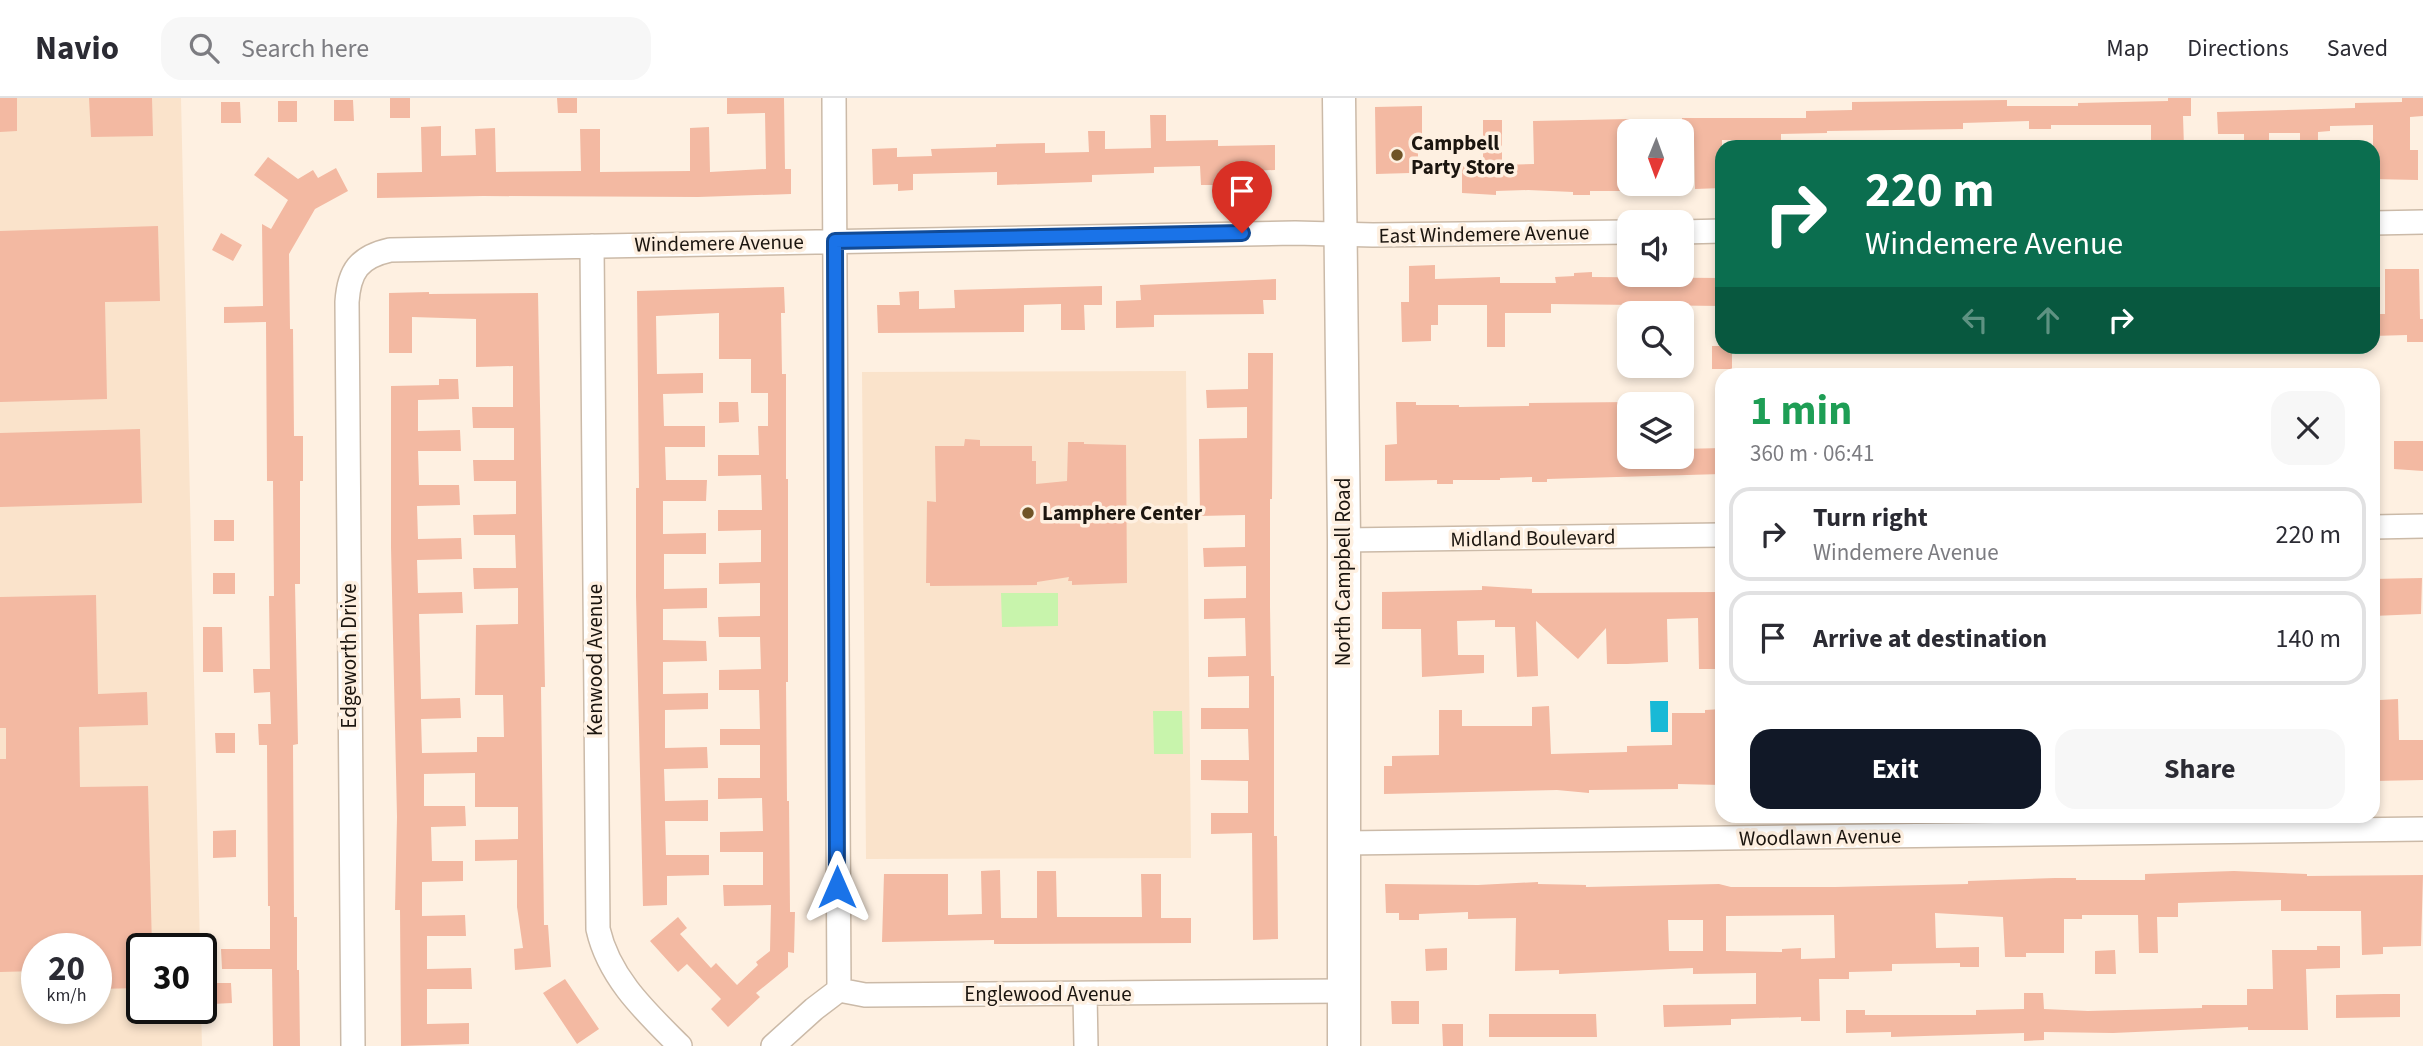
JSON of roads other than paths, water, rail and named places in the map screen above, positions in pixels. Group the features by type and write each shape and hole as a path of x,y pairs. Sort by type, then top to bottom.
{"street":[{"path":"773,1046 839,990 834,98"},
{"name":"North Campbell Road","path":"1339,98 1344,540 1344,1046"},
{"path":"2380,223 2423,222"},
{"path":"1694,232 1715,231"},
{"name":"East Windemere Avenue","path":"1339,234 1617,232"},
{"name":"Windemere Avenue","path":"356,267 375,253 390,250 1268,233 1339,234"},
{"name":"Kenwood Avenue","path":"592,246 598,929 604,952 621,982 680,1046"},
{"name":"Edgeworth Drive","path":"353,1046 347,291 356,267"},
{"path":"2380,527 2423,526"},
{"name":"Midland Boulevard","path":"1344,540 1715,535"},
{"name":"Woodlawn Avenue","path":"1343,843 2423,829"},
{"name":"Englewood Avenue","path":"839,990 865,995 1344,991"},
{"path":"1085,994 1086,1046"}],"water":[{"path":"1650,701 1668,701 1668,732 1651,732"}],"place":[{"name":"Campbell Party Store","path":"1397,155"},
{"name":"Lamphere Center","path":"1028,513"}]}
